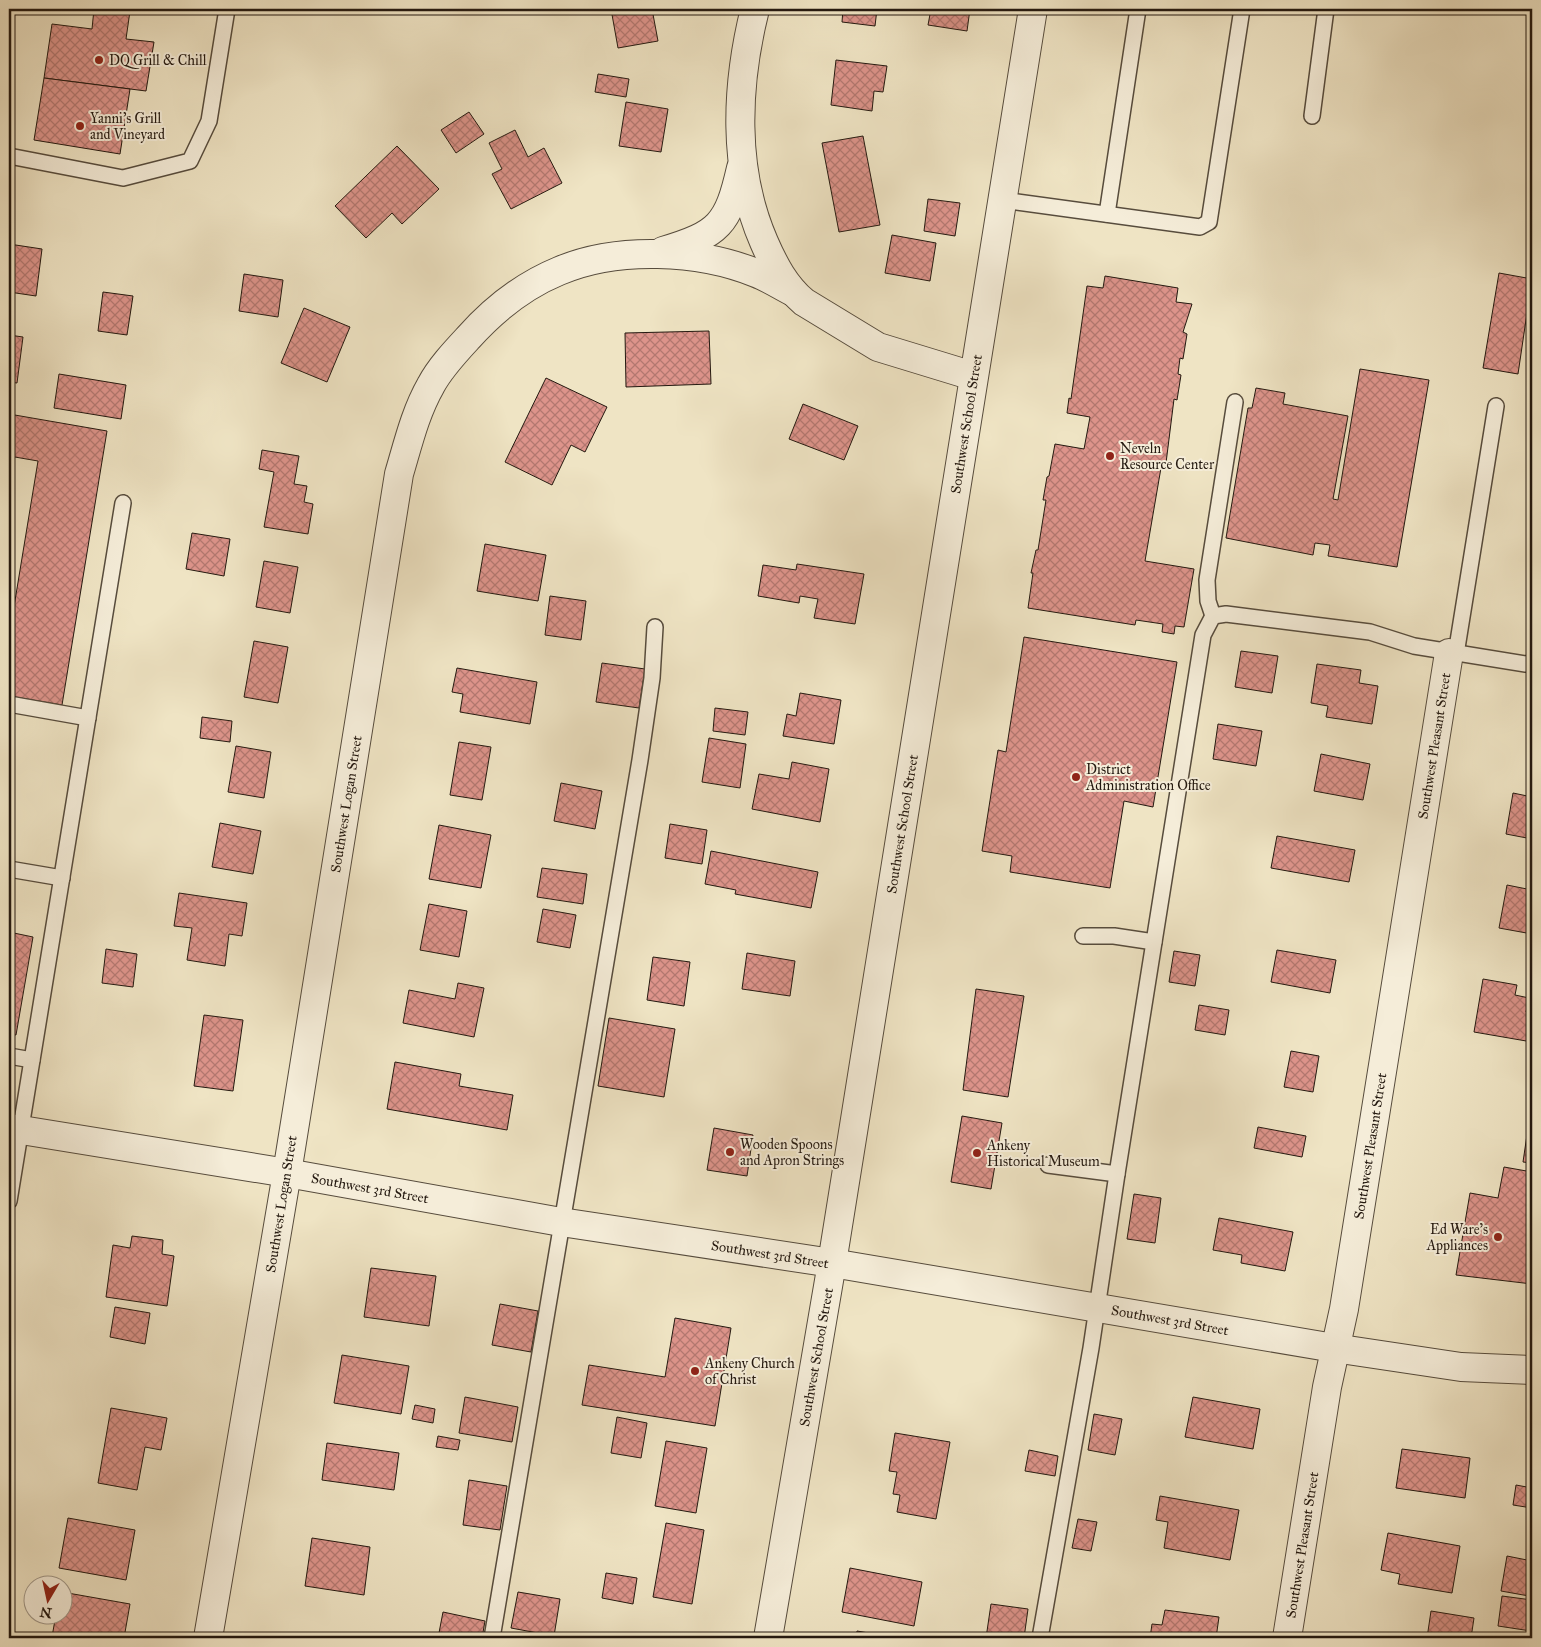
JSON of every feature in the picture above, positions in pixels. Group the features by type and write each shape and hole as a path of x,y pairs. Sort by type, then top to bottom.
{"street":[{"path":"738,9 742,84 742,164 754,220 775,266 793,292 804,302 878,347 973,376"},
{"path":"742,84 755,9"},
{"name":"Southwest School Street","path":"768,1638 832,1263 1033,9"},
{"path":"657,253 713,231 724,219 734,195 742,164"},
{"name":"Southwest Logan Street","path":"208,1638 287,1173 399,474 414,422 431,384 455,352 484,320 518,294 559,270 604,258 657,253 726,264 756,273 793,292"},
{"name":"Southwest Pleasant Street","path":"1286,1638 1334,1348 1346,1299 1452,653"},
{"name":"Southwest 3rd Street","path":"15,1129 287,1173 561,1222 832,1263 1334,1348 1461,1367 1532,1370"}],"lane":[{"path":"9,156 124,178 190,161 209,121 227,9"},
{"path":"1107,214 1138,9"},
{"path":"1002,200 1200,226 1209,222 1242,9"},
{"path":"1312,116 1326,9"},
{"path":"1040,1638 1098,1308 1116,1174 1203,635 1213,616 1208,601 1207,580 1235,402"},
{"path":"1452,653 1496,406"},
{"path":"9,1201 15,1129 32,1060 123,502"},
{"path":"1213,616 1226,614 1370,632 1414,646 1532,665"},
{"path":"492,1638 530,1423 561,1222 640,760 652,678 655,627"},
{"path":"9,704 88,718"},
{"path":"9,869 62,878"},
{"path":"1083,936 1114,936 1154,942"},
{"path":"9,1056 32,1060"},
{"path":"1048,1165 1116,1174"}],"building":[{"name":"DQ Grill & Chill","path":"94,9 130,11 126,39 154,42 146,91 44,78 52,24 92,29"},
{"path":"611,9 652,9 658,41 618,48"},
{"path":"843,9 877,9 875,26 842,22"},
{"path":"931,9 970,9 967,31 928,25"},
{"path":"836,60 887,66 883,92 874,91 872,111 831,105"},
{"path":"598,74 629,79 626,97 595,92"},
{"name":"Yanni's Grill and Vineyard","path":"44,78 130,89 120,154 34,140"},
{"path":"626,102 668,109 661,152 619,146"},
{"path":"469,112 484,134 456,153 441,130"},
{"path":"515,130 528,157 544,148 562,183 511,209 492,174 502,169 489,143"},
{"path":"863,136 880,225 839,232 822,143"},
{"path":"397,146 439,189 402,224 392,213 366,238 335,206"},
{"path":"928,199 960,203 955,236 924,231"},
{"path":"892,235 936,243 930,281 885,273"},
{"path":"9,244 42,249 36,296 9,292"},
{"path":"1499,273 1532,279 1518,374 1483,368"},
{"path":"244,274 283,280 278,317 239,311"},
{"name":"Neveln Resource Center","path":"1105,276 1178,288 1176,302 1192,304 1183,332 1187,334 1183,359 1180,358 1178,374 1181,375 1177,400 1174,399 1166,463 1162,462 1145,561 1194,569 1184,627 1175,626 1174,634 1162,632 1163,624 1136,620 1135,625 1028,608 1033,573 1031,573 1036,550 1038,550 1046,500 1043,500 1055,444 1084,449 1090,417 1067,413 1069,398 1071,399 1087,286 1103,288"},
{"path":"103,292 133,296 127,335 98,331"},
{"path":"304,308 350,327 327,382 281,363"},
{"path":"709,331 711,384 626,387 625,333"},
{"path":"9,335 23,337 17,383 9,382"},
{"path":"1360,369 1429,380 1397,567 1328,556 1330,545 1315,543 1313,555 1226,538 1248,408 1252,408 1256,388 1285,393 1283,404 1348,416 1333,499 1338,500"},
{"path":"59,374 126,385 121,419 54,408"},
{"path":"546,378 607,407 585,452 571,445 552,485 505,462"},
{"path":"803,404 858,426 844,460 789,439"},
{"path":"9,414 107,431 62,705 9,696 9,637 38,461 9,456"},
{"path":"262,450 299,456 294,484 307,486 304,502 313,504 308,534 264,527 274,472 259,469"},
{"path":"192,533 230,539 224,576 186,569"},
{"path":"485,544 546,555 538,601 477,591"},
{"path":"264,561 298,567 290,613 256,607"},
{"path":"797,564 864,574 855,624 814,618 818,599 800,596 799,603 758,596 763,565 796,570"},
{"path":"550,596 586,601 581,640 545,635"},
{"name":"District Administration Office","path":"1024,637 1177,662 1153,807 1124,801 1110,888 1010,872 1012,856 982,851 998,750 1006,752"},
{"path":"254,641 288,647 278,703 244,697"},
{"path":"1241,651 1278,656 1272,693 1235,687"},
{"path":"602,663 645,669 639,708 596,702"},
{"path":"1317,664 1361,670 1359,683 1378,686 1372,724 1326,717 1328,706 1311,703"},
{"path":"457,668 537,682 530,724 460,712 463,694 452,692"},
{"path":"800,693 841,700 834,744 783,736 787,714 796,716"},
{"path":"715,708 748,712 745,735 713,731"},
{"path":"202,717 232,721 230,742 200,738"},
{"path":"1218,724 1262,731 1256,766 1213,759"},
{"path":"9,731 14,732 9,767"},
{"path":"709,738 746,744 740,788 702,782"},
{"path":"459,742 491,747 482,800 450,795"},
{"path":"236,746 271,752 264,798 228,792"},
{"path":"1321,754 1370,764 1363,800 1314,791"},
{"path":"792,762 829,769 820,822 752,809 759,774 789,779"},
{"path":"561,783 602,791 595,829 554,821"},
{"path":"1513,793 1532,797 1532,839 1506,834"},
{"path":"220,823 261,831 253,874 212,867"},
{"path":"670,824 707,830 702,864 665,858"},
{"path":"439,825 491,835 481,888 429,879"},
{"path":"1277,836 1355,850 1349,882 1271,868"},
{"path":"711,851 818,872 811,908 735,894 736,890 705,884"},
{"path":"542,868 587,874 583,904 537,897"},
{"path":"1507,885 1532,890 1532,934 1499,928"},
{"path":"179,893 247,903 242,936 229,934 225,966 187,960 192,928 174,926"},
{"path":"429,904 467,911 459,957 420,950"},
{"path":"543,909 576,915 570,948 537,942"},
{"path":"9,932 33,937 16,1035 9,1034"},
{"path":"106,949 137,954 133,987 102,983"},
{"path":"1277,950 1336,960 1330,993 1271,982"},
{"path":"1174,951 1200,955 1195,986 1169,982"},
{"path":"747,953 795,961 790,996 742,989"},
{"path":"653,957 690,962 684,1006 647,1000"},
{"path":"1483,979 1517,985 1515,995 1529,998 1526,1012 1532,1013 1532,1042 1474,1032"},
{"path":"458,983 484,988 474,1037 403,1023 409,990 455,999"},
{"path":"976,989 1024,996 1008,1097 963,1090"},
{"path":"1199,1005 1229,1010 1225,1035 1195,1030"},
{"path":"204,1015 243,1020 233,1091 194,1086"},
{"path":"609,1018 675,1029 664,1097 598,1086"},
{"path":"1291,1051 1319,1056 1313,1092 1284,1087"},
{"path":"395,1062 461,1074 459,1086 513,1095 507,1130 387,1109"},
{"name":"Ankeny Historical Museum","path":"962,1116 1002,1123 991,1189 951,1182"},
{"path":"1258,1127 1306,1136 1302,1157 1254,1148"},
{"name":"Wooden Spoons and Apron Strings","path":"714,1128 753,1135 747,1176 707,1170"},
{"path":"1528,1128 1532,1128 1532,1163 1523,1162"},
{"name":"Ed Ware's Appliances","path":"1504,1167 1532,1172 1532,1284 1456,1275 1470,1193 1498,1198"},
{"path":"1134,1194 1161,1198 1155,1243 1127,1239"},
{"path":"1219,1218 1293,1232 1285,1271 1241,1263 1242,1255 1213,1250"},
{"path":"132,1236 163,1240 162,1254 174,1256 167,1306 106,1297 113,1245 130,1248"},
{"path":"371,1268 436,1276 429,1326 364,1317"},
{"path":"500,1304 538,1311 531,1352 492,1345"},
{"path":"115,1307 150,1313 145,1344 110,1337"},
{"name":"Ankeny Church of Christ","path":"675,1318 731,1328 715,1426 582,1405 589,1365 665,1377"},
{"path":"342,1355 409,1366 401,1414 334,1403"},
{"path":"465,1397 518,1407 512,1442 459,1433"},
{"path":"1193,1397 1260,1409 1253,1449 1185,1437"},
{"path":"415,1405 435,1409 433,1423 412,1419"},
{"path":"111,1408 167,1418 161,1450 145,1447 137,1490 98,1483"},
{"path":"1094,1414 1122,1419 1115,1455 1088,1450"},
{"path":"617,1417 647,1423 641,1458 611,1453"},
{"path":"895,1433 950,1442 936,1519 897,1512 900,1495 893,1494 897,1472 889,1471"},
{"path":"438,1436 460,1440 458,1450 436,1447"},
{"path":"666,1441 707,1448 696,1513 655,1506"},
{"path":"327,1443 399,1453 394,1490 322,1480"},
{"path":"1402,1449 1470,1458 1465,1498 1396,1488"},
{"path":"1029,1450 1058,1456 1055,1476 1025,1471"},
{"path":"469,1480 507,1486 500,1530 463,1525"},
{"path":"1516,1485 1532,1488 1532,1508 1513,1505"},
{"path":"1160,1496 1239,1510 1230,1560 1164,1548 1168,1522 1156,1520"},
{"path":"68,1518 135,1530 126,1580 59,1568"},
{"path":"1078,1519 1097,1522 1091,1551 1072,1548"},
{"path":"666,1523 704,1530 692,1604 653,1597"},
{"path":"1388,1533 1460,1546 1452,1593 1398,1584 1400,1574 1381,1570"},
{"path":"312,1538 370,1547 364,1595 305,1586"},
{"path":"1507,1556 1532,1561 1529,1596 1501,1591"},
{"path":"850,1568 922,1582 914,1626 842,1612"},
{"path":"606,1573 637,1578 633,1604 602,1598"},
{"path":"518,1592 560,1599 554,1636 511,1628"},
{"path":"72,1594 130,1604 124,1638 52,1637 54,1624 72,1624"},
{"path":"1502,1596 1532,1600 1531,1631 1498,1626"},
{"path":"991,1604 1028,1609 1024,1638 986,1638"},
{"path":"1165,1610 1219,1617 1216,1638 1150,1638 1152,1624 1162,1625"},
{"path":"1431,1611 1474,1618 1471,1638 1427,1638"},
{"path":"443,1612 485,1621 482,1638 438,1638"},
{"path":"857,1631 898,1638 856,1638"}],"place":[{"name":"DQ Grill & Chill","path":"99,60"},
{"name":"Yanni's Grill and Vineyard","path":"80,126"},
{"name":"Neveln Resource Center","path":"1110,456"},
{"name":"District Administration Office","path":"1076,777"},
{"name":"Wooden Spoons and Apron Strings","path":"730,1152"},
{"name":"Ankeny Historical Museum","path":"977,1153"},
{"name":"Ed Ware's Appliances","path":"1498,1237"},
{"name":"Ankeny Church of Christ","path":"695,1371"}]}
